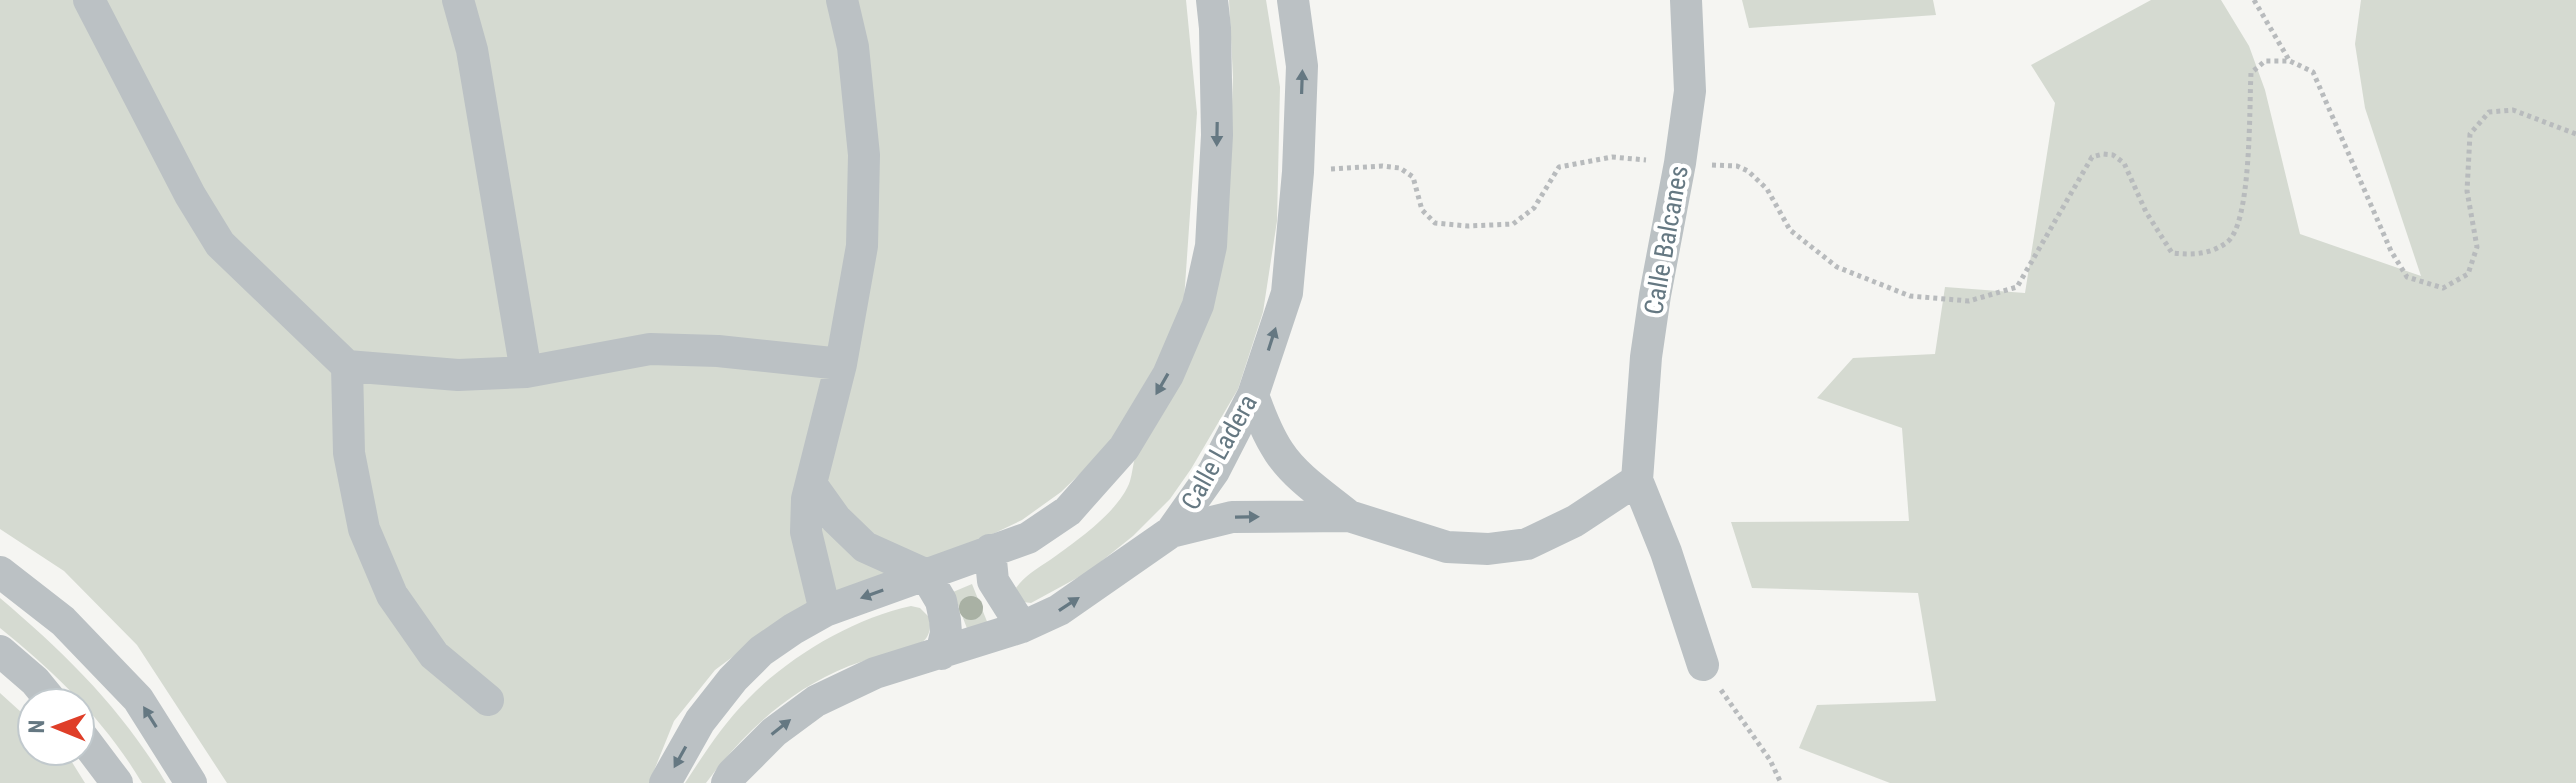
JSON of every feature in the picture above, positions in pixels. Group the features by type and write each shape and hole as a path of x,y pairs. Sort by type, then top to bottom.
{"street":[{"path":"89,0 190,195 220,244 347,366 458,375 526,372 650,349 718,351 841,364"},
{"path":"458,0 472,50 526,372"},
{"path":"825,611 806,532 807,499 841,364 862,246 864,155 853,47 842,0"},
{"path":"665,783 700,721 733,679 761,651 825,611 1028,538 1068,511 1124,448 1168,375 1198,305 1211,246 1217,135 1212,0"},
{"name":"Calle Ladera","path":"731,780 774,732 816,701 875,673 1022,627 1059,610 1171,532 1214,471 1253,395 1287,293 1298,172 1302,66 1293,0"},
{"name":"Calle Balcanes","path":"1637,480 1646,357 1690,91 1686,0"},
{"path":"347,366 349,453 364,529 392,595 434,655 488,700"},
{"path":"1253,395 1265,429 1281,455 1349,516"},
{"path":"1171,532 1232,517 1349,516 1447,547 1488,549 1527,544 1575,521 1637,480 1666,552 1703,665"},
{"path":"811,484 836,519 865,547 925,574 941,601 945,620 946,633 941,654"},
{"path":"990,550 993,581 1022,627"},
{"path":"0,572 63,621 138,699 191,783"},
{"path":"0,651 40,687"},
{"path":"96,755 117,783"}],"path":[{"path":"2254,0 2290,61"},
{"path":"1298,172 1382,166 1400,168 1413,177 1422,210 1435,223 1468,226 1513,224 1534,208 1559,167 1612,157 1737,166 1748,171 1767,189 1790,230 1837,267 1910,296 1969,301 2017,287 2092,157 2103,154 2113,155 2124,163 2146,212 2172,253 2198,255 2228,242 2240,219 2246,190 2251,73 2265,61 2290,61 2313,72 2391,251 2407,277 2443,288 2468,274 2477,247 2467,191 2470,134 2489,112 2513,110 2576,134"},
{"path":"1703,665 1770,760 1781,783"}],"shaded area":[{"path":"0,0 1186,0 1197,113 1184,300 1153,375 1111,444 1061,492 1022,520 959,550 770,629 715,670 674,721 649,783 227,783 137,645 64,571 0,529"},
{"path":"1229,0 1266,0 1280,87 1277,221 1263,312 1238,389 1170,499 1133,536 1088,572 1031,603 1023,602 1016,588 1019,584 1107,515 1125,492 1135,457 1228,216 1233,77"},
{"path":"1742,0 1933,0 1936,15 1749,28"},
{"path":"2151,0 2221,0 2249,46 2265,90 2300,234 2421,276 2365,108 2355,44 2361,0 2576,0 2576,783 1890,783 1799,748 1817,705 1936,701 1918,593 1752,588 1731,522 1909,521 1902,428 1817,398 1853,358 1935,354 1945,287 2025,293 2055,103 2031,65"},
{"path":"972,584 988,624 968,631 953,592"},
{"path":"0,598 94,687 66,687 0,628"},
{"path":"911,606 920,608 929,617 929,632 921,643 849,666 807,687 752,730 706,783 685,783 730,719 782,668 845,630"},
{"path":"96,689 130,730 166,783 142,783 96,719"},
{"path":"0,693 16,708 16,767 75,767 85,783 0,783"}]}
